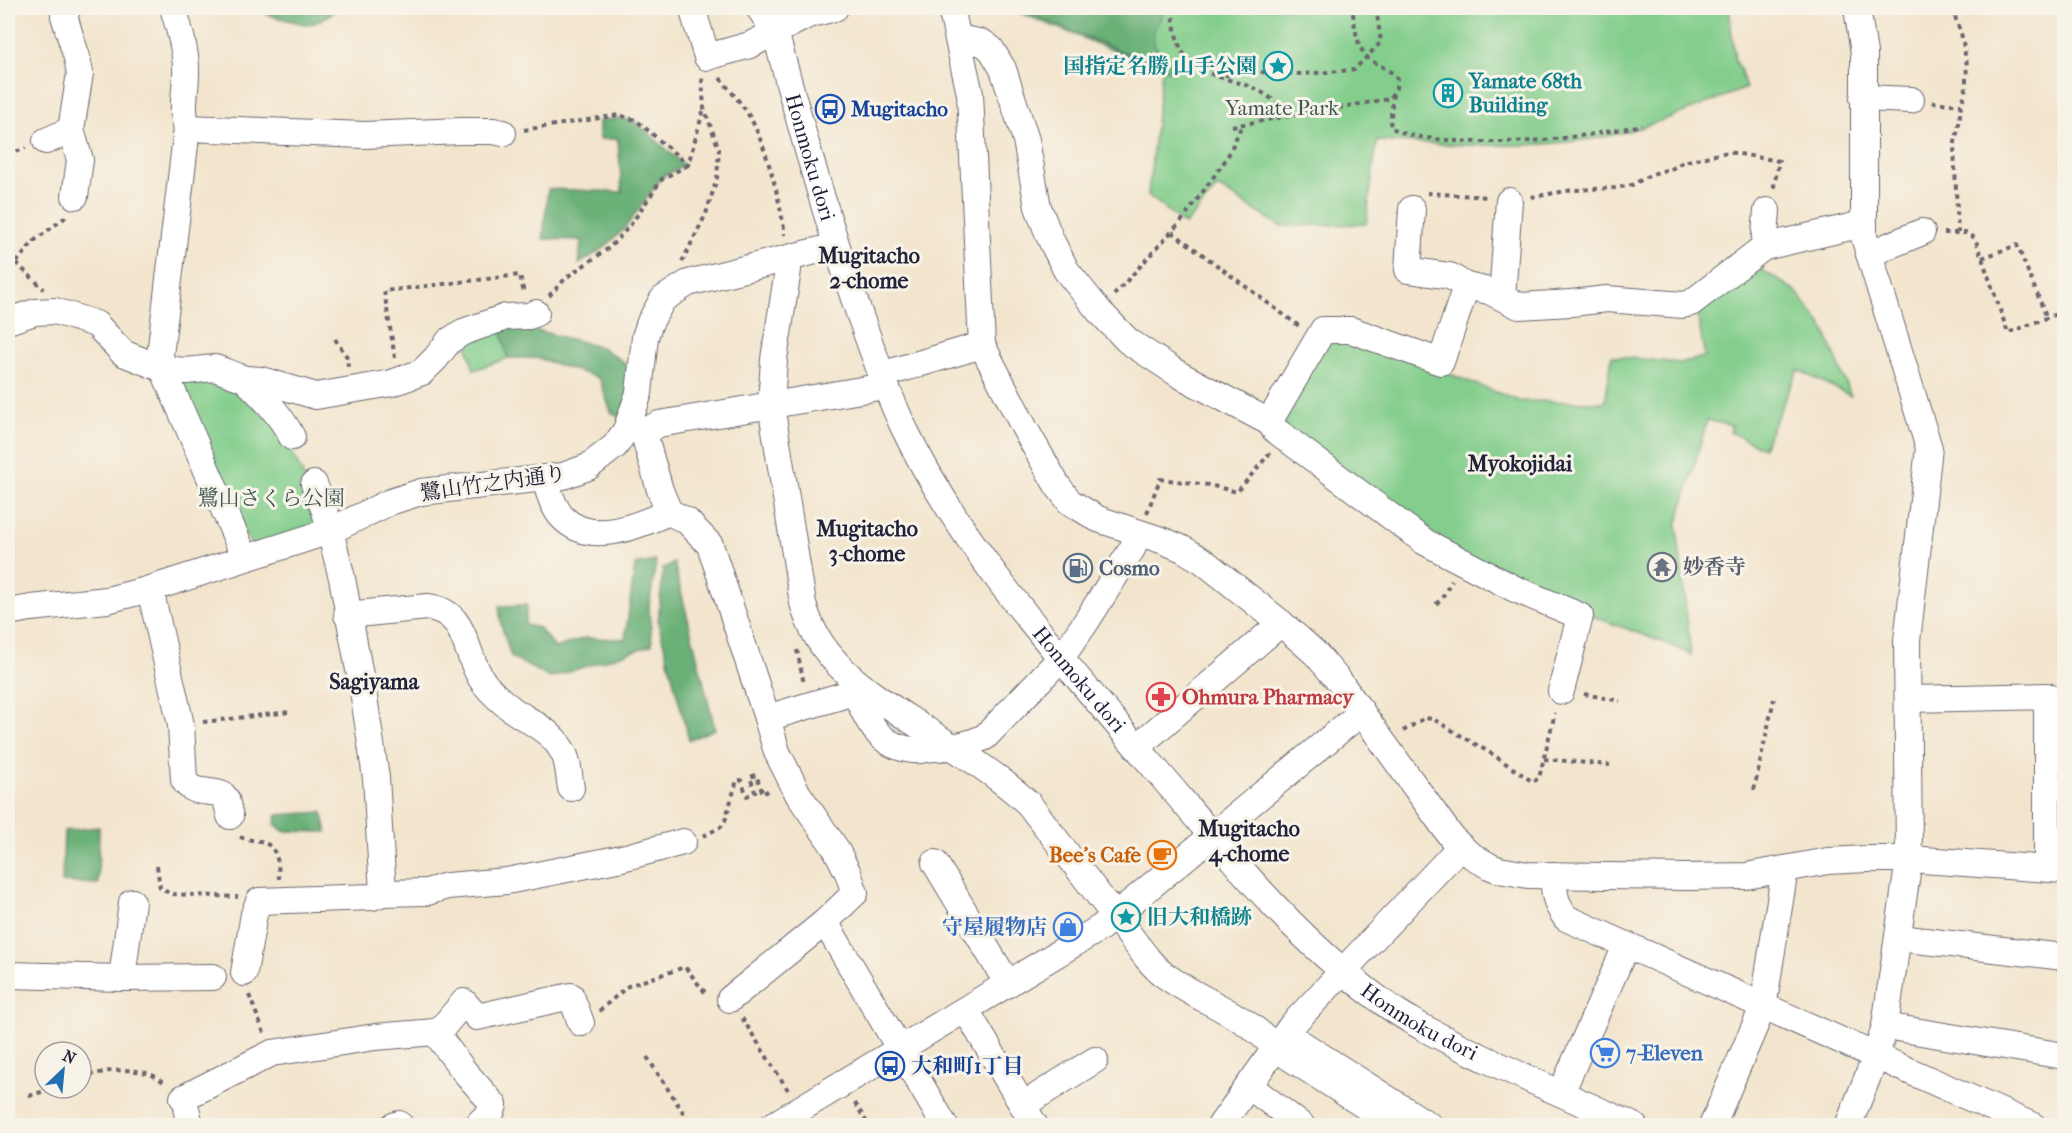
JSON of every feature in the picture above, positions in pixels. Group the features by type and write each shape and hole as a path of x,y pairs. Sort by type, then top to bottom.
{"street":[{"path":"68,8 64,16 80,73 71,130 80,160 75,196"},
{"path":"173,8 185,52 186,77 182,113 187,128 160,355 163,369 245,558"},
{"path":"692,8 707,57 750,45 776,19 808,15 835,8"},
{"name":"Honmoku dori","path":"759,8 776,19 836,246 883,380 923,465 969,539 1061,658 1285,917 1342,972 1382,1002 1455,1044 1561,1094 1634,1125"},
{"path":"951,8 970,94 982,345 1057,485 1070,502 1098,519 1164,541 1203,561 1316,654 1340,681 1460,847 1479,861 1499,870 1528,875 1746,876 1828,861 1909,859 2056,869 2047,696 1909,699"},
{"path":"1848,1125 1876,1056 1885,1026 1909,859 1908,641 1929,448 1864,237 1864,53 1857,8"},
{"path":"958,38 983,43 991,49 1003,69 1026,140 1038,207 1050,238 1066,270 1099,311 1128,340 1180,375 1277,429 1425,542 1515,589 1580,616 1570,692"},
{"path":"1863,99 1911,100"},
{"path":"187,128 364,135 462,131 503,133"},
{"path":"46,141 71,130"},
{"path":"1502,297 1509,201"},
{"path":"1412,209 1408,270 1450,276 1466,286 1489,291 1519,306 1607,299 1683,305 1691,303 1764,247 1863,224"},
{"path":"1764,247 1767,211"},
{"path":"1869,254 1922,232"},
{"name":"鷺山竹之内通り","path":"8,612 107,600 150,589 330,531 390,502 421,492 563,476 588,467 615,446 626,430 639,393 645,337 650,322 663,299 688,283 788,264 836,246"},
{"path":"788,264 774,359 771,405 802,603 807,623 830,657 864,689 1013,789 1028,803 1147,958 1163,974 1248,1024 1267,1038 1280,1041 1430,1125"},
{"path":"1277,429 1323,330 1351,330 1441,362 1466,286"},
{"path":"8,321 44,310 72,316 96,324 123,354 163,369 186,371 215,368 245,379 261,380 316,396 392,382 422,372 449,341 463,332 506,317 533,314"},
{"path":"736,1009 855,893 836,849 798,795 777,752 710,545 687,521 669,512 645,438 651,428 659,424 771,405 883,380 982,345"},
{"path":"245,379 271,404 284,421 292,437"},
{"path":"544,478 558,512 569,523 585,530 622,530 669,512"},
{"path":"315,484 325,511 342,578 364,697 376,778 383,893"},
{"path":"954,748 986,737 1061,658 1109,586 1139,533"},
{"path":"150,589 181,725 184,780 187,786 193,789 223,795 230,816"},
{"path":"348,615 427,607 438,608 454,618 480,676 489,688 508,706 540,726 557,743 564,756 571,788"},
{"path":"1137,747 1281,623"},
{"path":"767,717 864,689"},
{"path":"772,1125 966,1010 1116,917 1362,712"},
{"path":"245,980 256,905 269,901 372,897 383,893 427,892 447,886 507,881 622,858 683,842"},
{"path":"1220,1125 1280,1041 1460,847"},
{"path":"935,863 1008,984"},
{"path":"1712,1125 1762,1007 1785,869"},
{"path":"1553,875 1558,908 1566,918 1762,1007 2033,1125"},
{"path":"122,978 132,902"},
{"path":"825,922 945,1125"},
{"path":"1899,938 2064,957"},
{"path":"1561,1094 1626,946"},
{"path":"8,975 122,978 213,977"},
{"path":"187,1112 272,1053 375,1037 435,1032 441,1029 464,1002 477,1017 571,996 581,1023"},
{"path":"966,1010 1029,1115 1095,1060"},
{"path":"1885,1026 2064,1056"},
{"path":"435,1032 494,1105 492,1111 480,1122 480,1125"},
{"path":"1280,1041 1396,1125"},
{"path":"1249,1086 1302,1125"}],"path":[{"path":"1172,8 1180,48 1192,65 1216,76 1250,86 1276,100 1289,116"},
{"path":"1352,8 1358,41 1367,57 1394,75 1398,83 1394,94 1390,128 1404,134 1443,140 1489,143 1543,141 1591,136 1642,125"},
{"path":"1216,76 1258,72 1302,74 1354,70 1381,42 1376,8"},
{"path":"1952,8 1962,37 1967,65 1965,94 1954,147 1958,233"},
{"path":"677,288 673,279 706,214 717,178 719,148 704,108 702,70 707,57"},
{"path":"707,57 756,128 781,213 788,264"},
{"path":"1232,126 1389,99 1394,94"},
{"path":"533,314 567,277 609,248 623,234 662,179 688,165 704,108"},
{"path":"503,133 619,115 636,120 688,165"},
{"path":"1099,311 1184,218 1227,158 1242,124"},
{"path":"1412,209 1418,200 1418,192 1504,198 1509,201 1573,190 1615,188 1632,184 1683,162 1728,152 1779,161 1767,211"},
{"path":"8,266 16,263 34,241 69,215 75,196"},
{"path":"1922,232 1935,230 1947,234 1966,232 1975,238 2008,333 2064,311"},
{"path":"1172,232 1318,339"},
{"path":"1982,258 2017,245 2047,318"},
{"path":"398,380 384,291 520,275 533,314"},
{"path":"335,339 347,357 350,389"},
{"path":"1139,533 1160,479 1209,485 1237,492 1277,429"},
{"path":"1436,604 1456,573"},
{"path":"1385,742 1425,717 1433,719 1491,754 1528,781 1533,782 1539,778 1570,692 1620,700"},
{"path":"1754,789 1774,699"},
{"path":"181,725 289,712"},
{"path":"1544,759 1610,765"},
{"path":"683,842 704,836 721,827 728,814 737,780 741,780 747,796 755,792 750,777 756,775 764,794 786,769"},
{"path":"157,866 160,888 171,894 247,897 269,901 279,859 275,852 262,842 245,839 236,834 232,830 230,816"},
{"path":"623,990 628,986 685,967"},
{"path":"245,980 272,1053"},
{"path":"736,1009 800,1108"},
{"path":"647,1057 692,1125"},
{"path":"93,1073 120,1069 158,1076 187,1112"},
{"path":"28,1096 33,1094"}],"green space":[{"path":"263,8 340,8 318,22 306,24 267,15"},
{"name":"Yamate Park","path":"1008,8 1729,8 1735,62 1740,69 1746,88 1650,124 1591,139 1511,145 1377,141 1366,224 1280,226 1218,187 1185,225 1148,195 1162,70"},
{"path":"1015,8 1164,8 1153,39 1162,54 1178,64 1173,72"},
{"path":"620,118 636,122 684,165 662,177 625,228 604,248 579,264 581,240 543,239 548,189 622,192 618,139 599,139 599,121"},
{"name":"妙香寺","path":"1757,267 1796,291 1824,328 1851,396 1798,370 1763,448 1730,432 1732,426 1707,420 1677,526 1691,655 1587,614 1430,539 1292,436 1279,415 1324,336 1355,335 1519,401 1605,402 1612,356 1679,363 1705,357 1696,307"},
{"path":"531,318 535,330 601,347 634,369 623,420 611,412 599,378 537,358 508,358 500,323"},
{"path":"500,323 508,358 474,370 464,335"},
{"name":"鷺山さくら公園","path":"209,375 242,390 284,436 316,502 320,526 255,548 246,536 181,386 186,377"},
{"path":"656,561 649,607 652,645 550,678 511,657 501,624 499,606 527,605 525,625 539,628 555,648 585,638 625,639 635,565"},
{"path":"674,563 715,729 689,740 658,622 663,569"},
{"path":"322,812 327,832 283,831 275,824 277,815"},
{"path":"99,827 98,884 62,882 64,831"}],"place":[{"name":"国指定名勝 山手公園","path":"1278,66"},
{"name":"Yamate 68th Building","path":"1448,93"},
{"name":"Mugitacho","path":"830,109"},
{"name":"妙香寺","path":"1662,567"},
{"name":"Cosmo","path":"1078,568"},
{"name":"Ohmura Pharmacy","path":"1161,697"},
{"name":"Bee's Cafe","path":"1162,855"},
{"name":"旧大和橋跡","path":"1126,917"},
{"name":"守屋履物店","path":"1068,927"},
{"name":"7-Eleven","path":"1605,1053"},
{"name":"大和町1丁目","path":"890,1066"}],"district":[{"name":"Mugitacho 2-chome","path":"869,268"},
{"name":"Myokojidai","path":"1520,463"},
{"name":"Mugitacho 3-chome","path":"867,540"},
{"name":"Sagiyama","path":"374,681"},
{"name":"Mugitacho 4-chome","path":"1249,840"}]}
